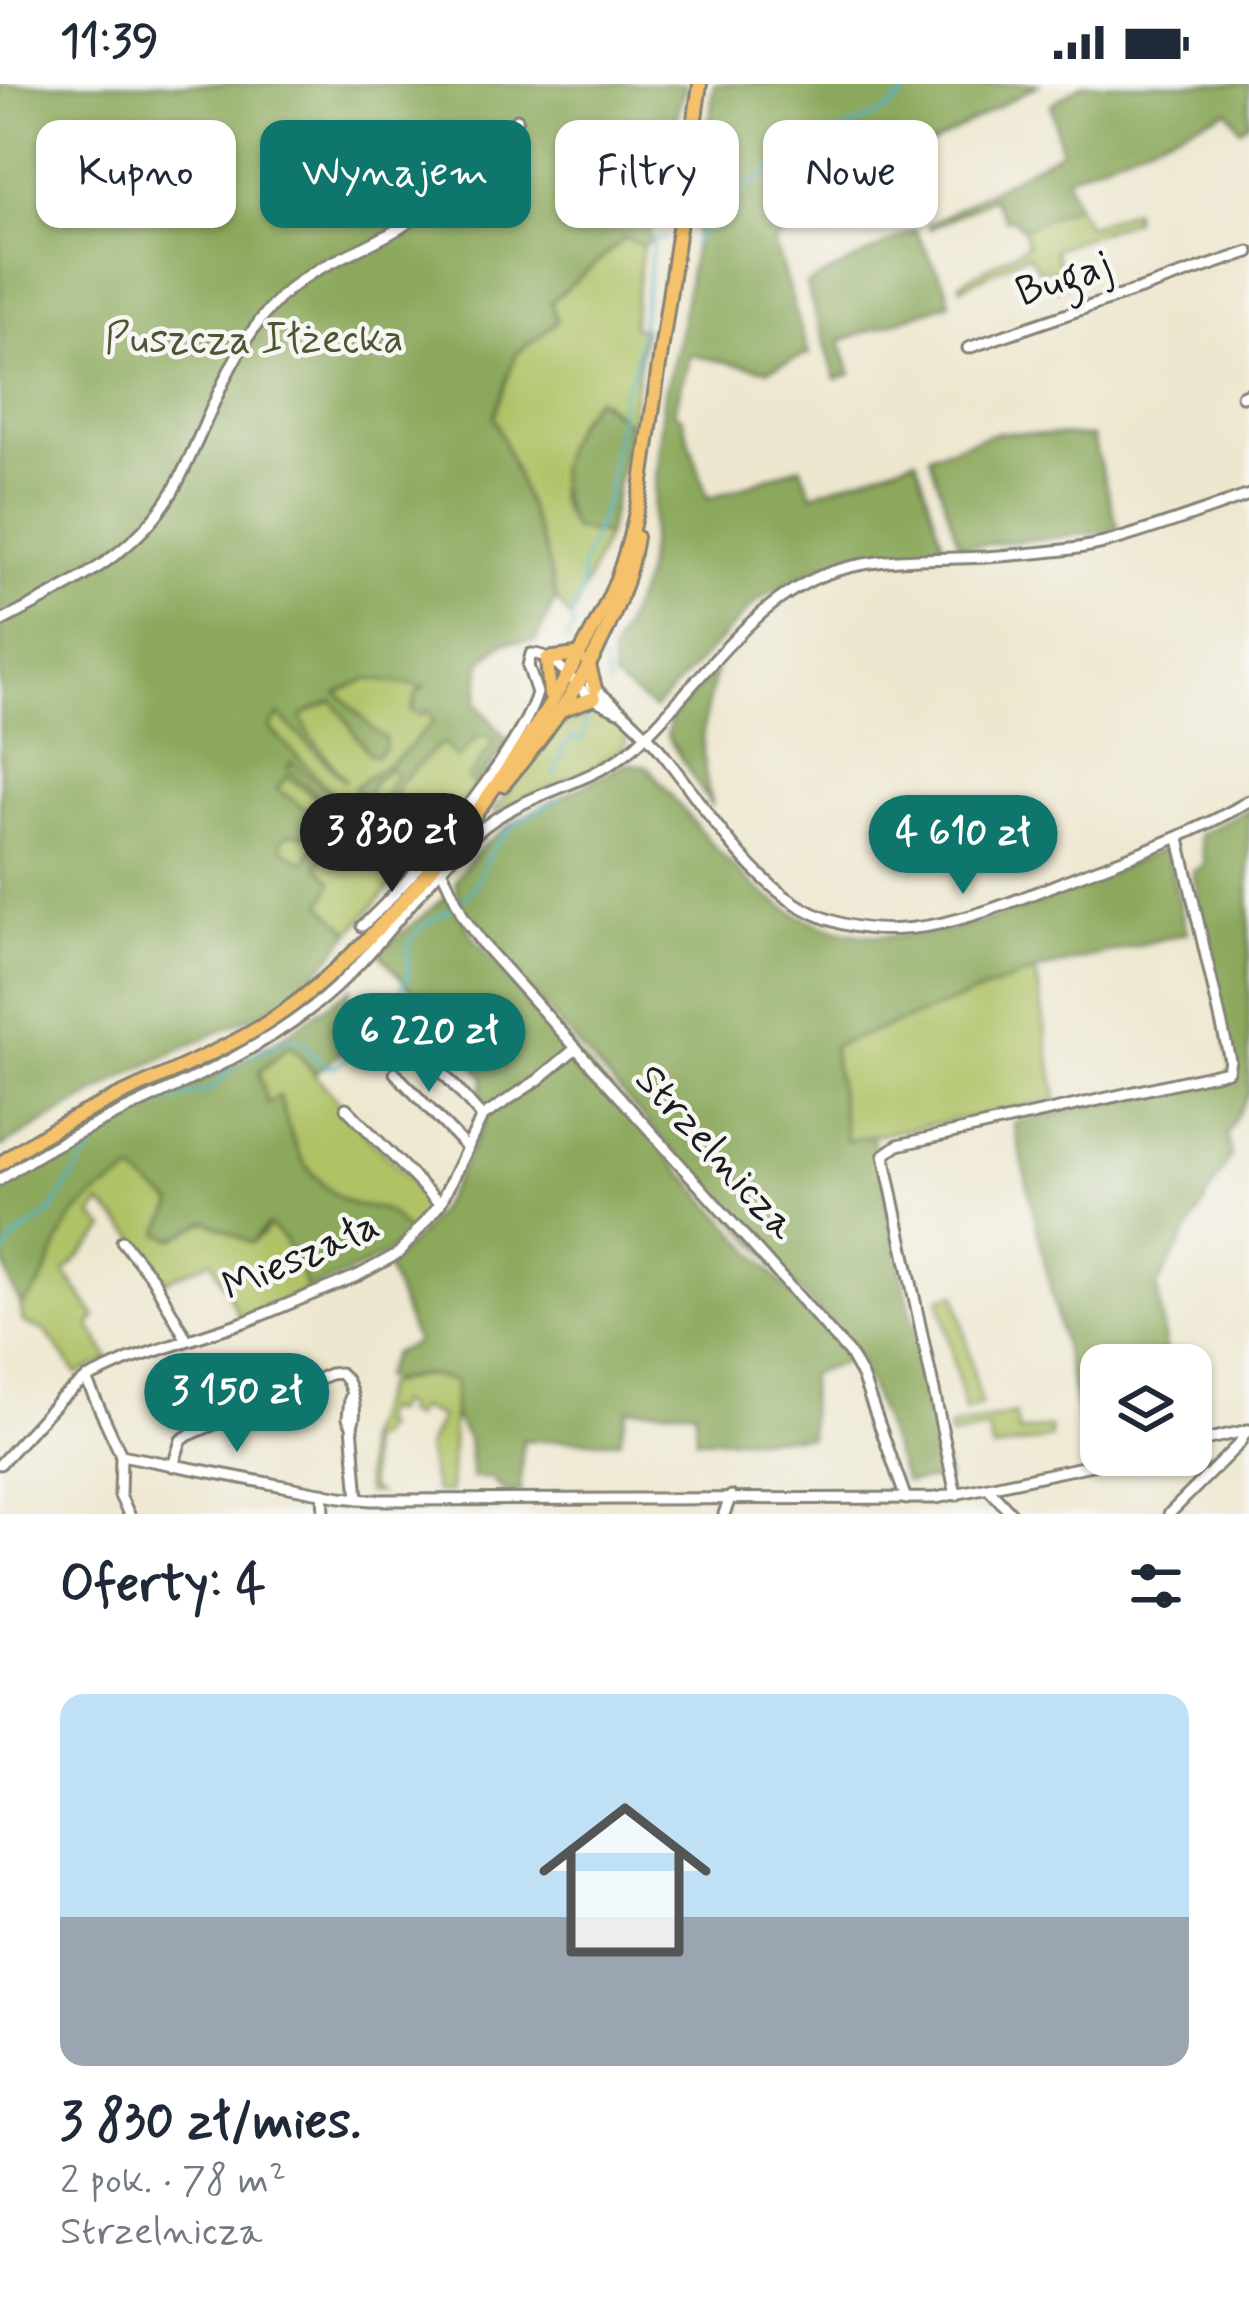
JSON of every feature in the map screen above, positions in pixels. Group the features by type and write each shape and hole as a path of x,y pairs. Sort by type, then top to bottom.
{"main road":[{"path":"0,1164 277,1016 344,962 514,772 582,658 618,575 640,495 700,84"},
{"path":"553,707 548,658 582,658"},
{"path":"553,707 594,693 582,658"}],"street":[{"path":"0,622 72,584 126,548 175,487 220,385 276,301 315,269 418,216 517,118"},
{"name":"Bugaj","path":"968,348 1249,252"},
{"path":"0,1180 41,1152 242,1054 287,1026 346,979 492,821 517,804 605,768 646,735 759,617 793,591 822,576 870,562 1009,556 1088,546 1249,496"},
{"path":"362,926 494,771 530,713 537,690 529,657 538,653 646,735 722,837 772,886 810,911 862,926 909,930 956,922 1179,839 1249,801"},
{"path":"956,1496 884,1155 898,1145 1228,1071 1179,839"},
{"name":"Strzelnicza","path":"442,871 470,928 849,1353 871,1398 913,1513"},
{"path":"412,1040 482,1117"},
{"name":"Mieszała","path":"0,1464 60,1399 86,1379 247,1321 382,1264 409,1244 440,1204 482,1117 576,1048"},
{"path":"395,1073 466,1147"},
{"path":"346,1108 440,1204"},
{"path":"122,1241 154,1279 187,1340"},
{"path":"173,1466 182,1440 189,1435 340,1373 346,1378 350,1398 358,1499"},
{"path":"86,1379 121,1455 120,1496 129,1514"},
{"path":"1212,1438 1248,1430"},
{"path":"1168,1514 1248,1430"},
{"path":"121,1455 358,1499 910,1499 956,1496 1080,1468"},
{"path":"989,1489 1012,1514"},
{"path":"323,1493 324,1514"},
{"path":"724,1514 731,1496"},
{"path":"572,1514 578,1498"},
{"path":"628,1514 635,1498"},
{"path":"521,1514 527,1499"}],"green space":[{"name":"Puszcza Iłżecka","path":"0,84 686,84 676,120 555,120 555,228 650,228 650,242 643,246 625,238 551,302 557,322 516,354 494,416 545,551 556,599 536,641 504,642 482,661 477,703 509,743 473,785 468,779 494,742 487,736 477,737 457,759 444,744 439,745 399,783 396,796 389,800 383,799 395,773 390,768 374,781 366,798 355,786 401,755 433,722 428,711 420,715 411,711 417,692 425,687 367,679 337,693 385,738 385,748 376,756 369,754 333,701 301,716 346,782 279,715 270,728 332,792 328,794 291,762 288,768 328,802 324,804 287,776 277,789 309,811 320,827 315,837 290,833 281,841 283,849 304,862 339,806 351,795 360,800 354,814 370,838 344,835 318,865 333,883 322,904 351,932 287,1000 133,1072 0,1148"},
{"path":"714,84 1039,84 938,141 938,120 763,120 763,228 798,228 774,242 809,354 767,370 690,355 674,412 682,417 708,499 801,466 812,494 916,458 945,550 827,564 790,581 756,602 654,709 613,679 611,655 643,582 664,395 697,228 739,228 739,120 710,120"},
{"path":"1083,84 1249,84 1249,121 1240,129 1228,110 1066,177 1076,205 1023,229 1010,218 1005,220 992,198 938,225 938,219 1061,151 1051,104"},
{"path":"1076,205 1088,226 1133,210 1133,220 1054,249 1066,284 1057,289 1052,269 1038,270 1028,254 961,288 960,283 1027,245 1023,229"},
{"path":"915,230 947,288 950,303 840,341 851,374 836,379 806,285"},
{"path":"625,238 643,246 632,327 644,329 629,431 627,422 600,399 573,427 559,467 559,498 573,529 607,535 571,619 556,599 545,551 494,416 516,354 557,322 551,302"},
{"path":"595,398 627,422 629,431 607,535 573,529 559,480 565,442"},
{"path":"998,432 1092,437 1119,531 960,547 929,455"},
{"path":"717,668 703,737 712,807 667,736 671,718"},
{"path":"367,679 427,687 428,710 438,729 477,704 509,744 424,847 419,845 419,853 351,932 294,882 254,799 270,690 335,694"},
{"path":"599,711 627,732 625,746 595,767 491,813 560,727"},
{"path":"625,763 647,766 721,854 773,900 820,925 870,935 920,934 971,925 1072,889 1166,848 1187,933 1036,971 832,1047 847,1141 872,1135 947,1479 905,1482 858,1356 478,934 462,910 455,882 489,841 532,812"},
{"path":"1249,809 1249,1092 1227,1134 1231,1156 1157,1286 1165,1344 1080,1344 1080,1423 1014,1123 1233,1076 1193,872 1205,865 1199,835"},
{"path":"449,894 474,939 850,1360 809,1375 810,1437 696,1439 695,1409 628,1409 619,1441 523,1440 520,1493 504,1492 491,1478 472,1478 468,1439 454,1416 455,1381 421,1374 391,1382 382,1378 393,1353 416,1343 386,1265 435,1214 488,1115 479,1100 484,1077 379,952"},
{"path":"1036,971 1057,1100 847,1141 832,1047"},
{"path":"351,988 351,1035 340,1054 315,1073 290,1045 259,1072 267,1104 279,1096 295,1145 322,1184 352,1204 385,1211 410,1235 374,1261 308,1290 284,1239 268,1225 251,1243 207,1221 173,1239 159,1233 174,1204 133,1173 78,1211 43,1279 22,1305 5,1266 0,1187 75,1140 276,1042"},
{"path":"290,1045 370,1139 433,1202 409,1234 383,1209 359,1207 332,1194 296,1154 280,1097 267,1104 259,1072"},
{"path":"134,1172 174,1204 160,1233 173,1239 207,1221 251,1243 268,1224 284,1239 308,1290 240,1319 212,1260 163,1282 135,1237 101,1204 92,1215 106,1229 65,1272 96,1317 90,1326 109,1359 77,1374 45,1331 23,1322 20,1304 43,1280 73,1216"},
{"path":"956,1294 981,1405 965,1411 939,1298"},
{"path":"422,1375 455,1381 450,1492 435,1492 426,1449 440,1417 418,1408 413,1418 397,1403 392,1413 383,1410 378,1424 384,1427 376,1438 367,1440 370,1488 377,1493 366,1493 363,1441 384,1385"},
{"path":"1015,1414 1019,1433 1050,1427 1051,1438 993,1450 988,1429 951,1437 953,1427"}],"waterway":[{"path":"692,245 725,200 781,159 886,111 917,84"},
{"path":"569,642 571,616 583,591 581,570 608,495 622,395 635,366 654,238 664,240"},
{"path":"603,662 609,686"},
{"path":"555,776 563,749 572,738 582,740 584,720"},
{"path":"461,902 500,839 562,798"},
{"path":"0,1258 17,1237 50,1213 85,1158 108,1131 135,1111 212,1089 242,1058 291,1039 303,1041 329,1068 340,1064 399,993 408,976 408,944 422,926 455,907"}]}
